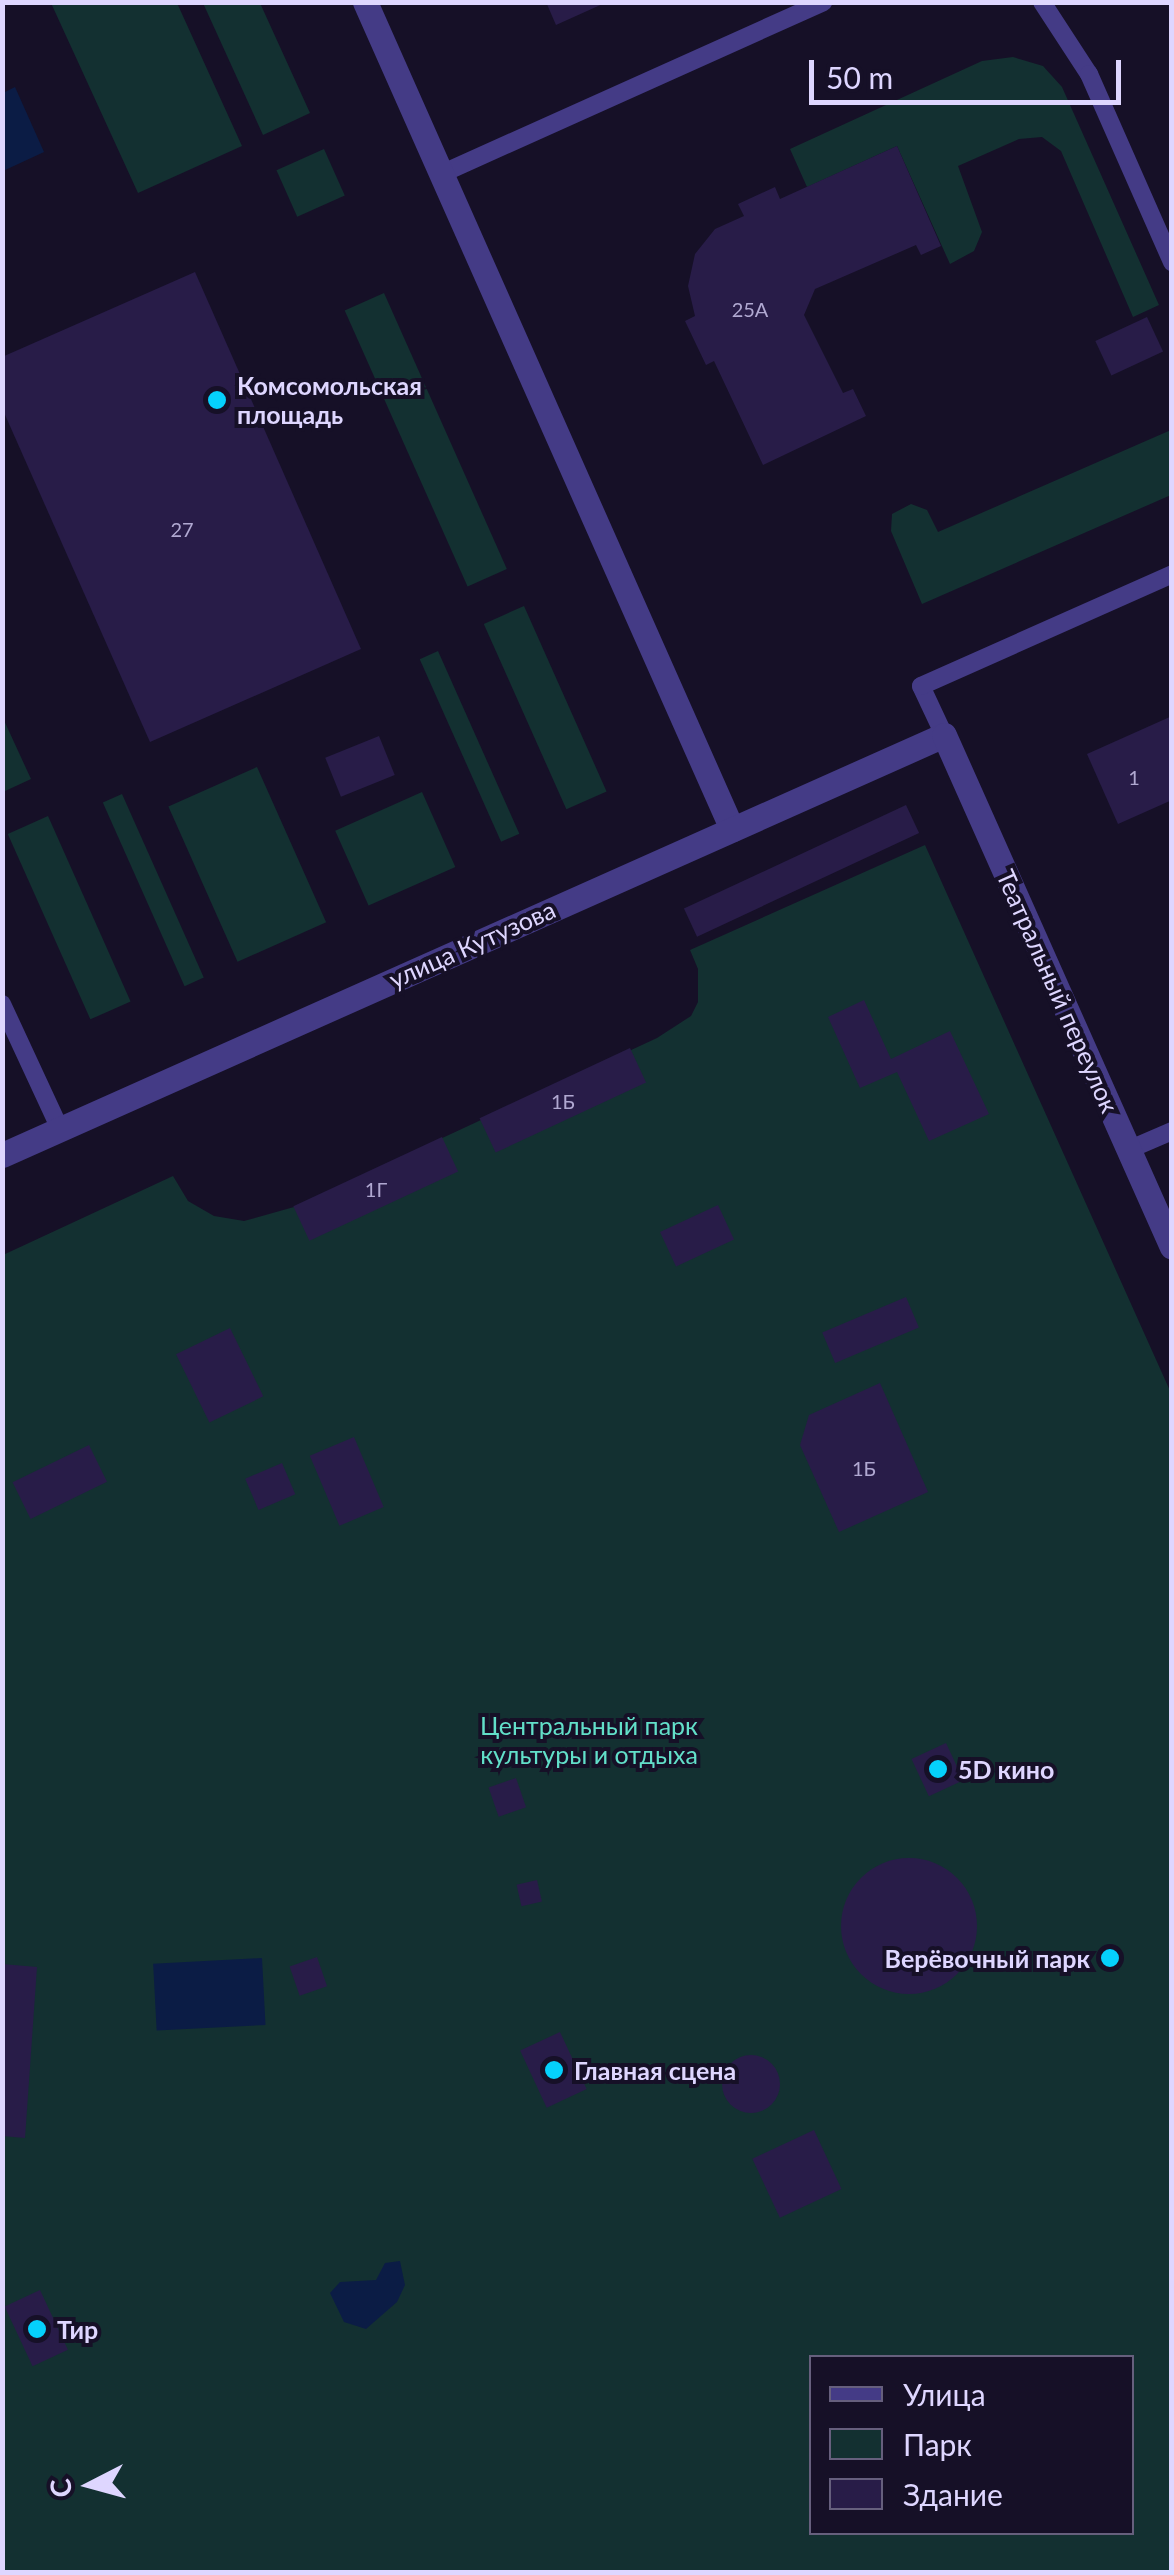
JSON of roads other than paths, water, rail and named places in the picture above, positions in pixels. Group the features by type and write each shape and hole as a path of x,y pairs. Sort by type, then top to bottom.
{"street":[{"path":"364,2 732,829"},
{"name":"улица Кутузова","path":"2,1156 944,736"},
{"name":"Театральный переулок","path":"944,736 1172,1247"}],"lane":[{"path":"440,174 823,2"},
{"path":"1042,2 1089,74 1172,262"},
{"path":"944,736 921,686 1172,574"},
{"path":"2,1004 60,1129"},
{"path":"1128,1150 1172,1132"}],"water":[{"path":"15,87 44,152 3,171 3,93"},
{"path":"262,1958 266,2025 157,2031 153,1964"},
{"path":"400,2261 405,2285 397,2302 366,2329 344,2322 330,2293 340,2282 376,2280 385,2263"}],"place":[{"name":"Комсомольская площадь","path":"217,400"},
{"name":"5D кино","path":"938,1769"},
{"name":"Верёвочный парк","path":"1110,1958"},
{"name":"Главная сцена","path":"554,2070"},
{"name":"Тир","path":"37,2329"}],"park label":[{"name":"Центральный парк культуры и отдыха","path":"589,1740"}]}
